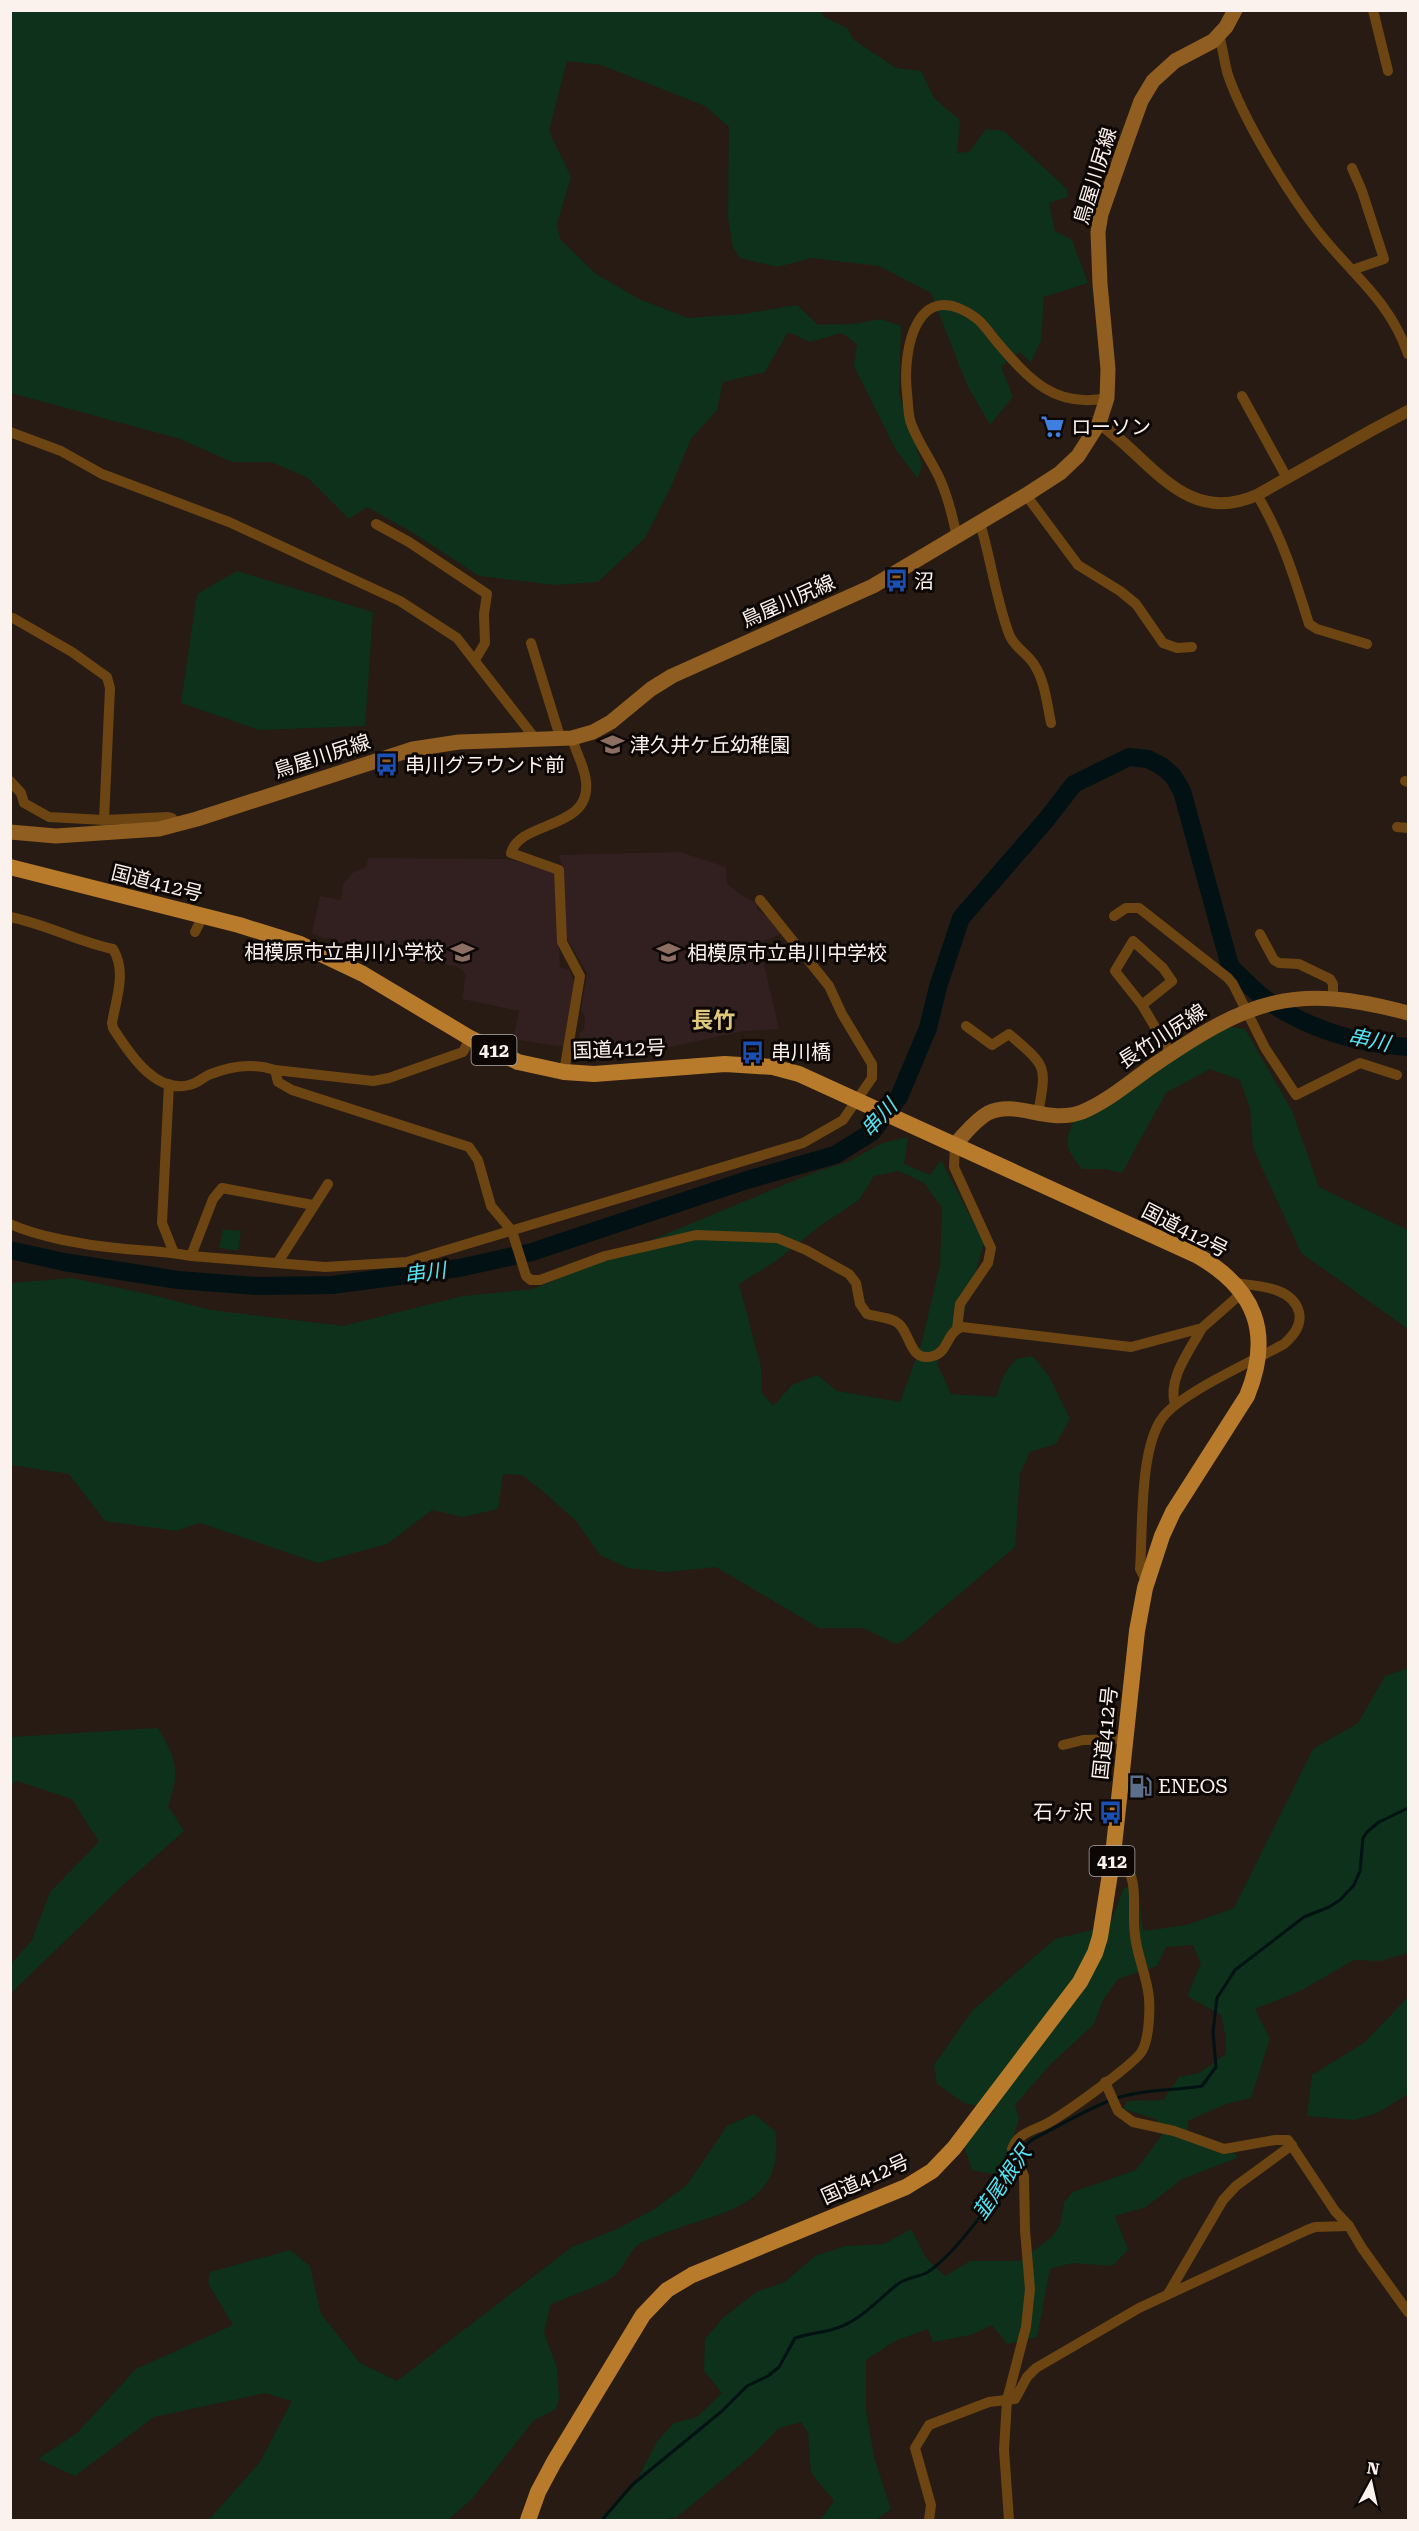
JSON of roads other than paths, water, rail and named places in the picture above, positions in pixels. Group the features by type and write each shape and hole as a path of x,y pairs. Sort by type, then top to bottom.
{"highway":[{"name":"国道412号","path":"10,867 199,924 275,936 316,951 363,974 470,1038 518,1062 564,1072 594,1074 725,1064 773,1067 799,1074 1198,1256 1219,1269 1239,1288 1253,1309 1258,1330 1259,1357 1256,1375 1247,1396 1173,1512 1162,1536 1147,1582 1137,1631 1113,1856 1100,1937 1080,1982 954,2148 932,2171 906,2187 692,2275 667,2290 643,2315 554,2462 538,2492 528,2520"}],"main road":[{"name":"鳥屋川尻線","path":"10,832 66,836 140,831 176,825 413,749 459,742 566,739 593,732 612,722 651,689 672,676 866,589 957,538 1060,473 1075,460 1099,423 1107,398 1108,369 1097,238 1101,214 1138,107 1150,85 1172,63 1202,48 1219,35 1235,10"},
{"name":"長竹川尻線","path":"955,1144 980,1119 992,1112 1014,1109 1059,1117 1087,1110 1206,1030 1248,1010 1293,999 1328,998 1364,1002 1408,1013"}],"street":[{"path":"1373,10 1388,71"},
{"path":"1219,35 1228,76 1253,127 1302,210 1325,240 1386,309 1408,354"},
{"path":"1352,168 1362,191 1384,259 1352,270"},
{"path":"957,538 952,512 942,485 910,420 906,381 908,349 915,323 926,311 941,305 959,309 977,319 1023,372 1039,385 1067,400 1081,402 1107,398"},
{"path":"1242,396 1287,478"},
{"path":"1099,423 1116,435 1178,491 1190,498 1223,504 1240,502 1257,495 1408,411"},
{"path":"10,432 61,451 102,474 229,522 400,601 457,638 537,741"},
{"path":"1026,495 1078,565 1120,591 1136,604 1163,643 1177,648 1192,647"},
{"path":"1257,495 1274,523 1293,571 1309,624 1317,629 1367,645"},
{"path":"980,523 990,556 999,603 1010,637 1014,644 1028,656 1037,670 1051,723"},
{"path":"376,524 409,542 487,594 484,614 485,643 475,660"},
{"path":"13,618 72,652 107,677 110,688 104,820"},
{"path":"531,643 566,739 586,776 587,789 582,803 569,816 524,838 512,848 511,854 559,870 562,942 580,976 564,1072"},
{"path":"10,781 21,793 24,802 49,817 104,820 168,817 172,818 176,825"},
{"path":"10,1224 53,1237 112,1248 174,1252 191,1256 325,1267 407,1262 512,1233 804,1143 843,1120 861,1103 872,1078 872,1064 842,1014 829,986 760,900"},
{"path":"1114,916 1126,908 1138,908 1228,978 1248,1010 1265,1048 1296,1095 1360,1063 1397,1075"},
{"path":"10,917 40,924 113,949 118,959 119,980 113,1028 135,1060 153,1078 169,1084 192,1085 207,1075 236,1067 264,1066 274,1070 373,1081 389,1078 463,1052 470,1038"},
{"path":"1260,934 1279,963 1299,964 1330,979 1333,984 1328,998"},
{"path":"1142,1005 1172,981 1163,968 1133,941 1115,971 1142,1005 1171,1054"},
{"path":"966,1026 992,1045 1009,1034 1039,1060 1044,1080 1038,1114"},
{"path":"274,1070 278,1082 292,1090 469,1147 478,1160 491,1206 512,1233 526,1276 531,1280 540,1280 605,1256 696,1235 777,1238 806,1250 849,1274 856,1283 860,1304 867,1314 898,1322 915,1353 928,1357 935,1356 945,1347 951,1334 957,1329 975,1328 1131,1347 1202,1328"},
{"path":"169,1084 162,1223 174,1252"},
{"path":"955,1144 954,1167 992,1248 988,1263 960,1304 957,1329"},
{"path":"278,1262 328,1184"},
{"path":"191,1256 213,1199 222,1188 313,1205"},
{"path":"1147,1582 1140,1569 1148,1452 1156,1427 1175,1405 1284,1344 1292,1336 1300,1317 1297,1305 1288,1296 1267,1288 1239,1288 1202,1328 1175,1383 1172,1392 1175,1405"},
{"path":"1063,1745 1083,1740 1125,1739"},
{"path":"1009,2520 1004,2450 1007,2400 1026,2327 1030,2289 1025,2230 1024,2176 1013,2154 1014,2143 1107,2087 1143,2049 1149,2005 1135,1936 1134,1879 1121,1857 1113,1856"},
{"path":"1107,2087 1116,2107 1122,2115 1133,2122 1174,2131 1224,2149 1275,2140 1288,2140 1335,2211 1349,2226 1408,2312"},
{"path":"1168,2294 1191,2258 1215,2211 1228,2194 1292,2145"},
{"path":"929,2520 931,2505 916,2456 918,2442 929,2425 989,2402 1015,2399 1027,2377 1047,2360 1168,2294 1314,2227 1349,2226"}],"waterway":[{"name":"串川","path":"10,1250 64,1262 178,1280 257,1286 332,1285 459,1268 532,1252 747,1180 835,1155 872,1132 899,1097 928,1028 938,987 961,918 1046,820 1074,784 1129,757 1148,759 1163,767 1173,776 1182,791 1230,966 1264,998 1314,1026 1352,1039 1408,1047"},
{"name":"韮尾根沢","path":"1019,2157 1033,2139 1114,2099 1147,2092 1202,2086 1216,2067 1213,2032 1217,1998 1235,1970 1304,1917 1340,1900 1354,1885 1360,1871 1363,1838 1367,1832 1379,1822 1408,1808"},
{"name":"韮尾根沢","path":"602,2520 632,2485 722,2411 747,2386 768,2376 779,2367 795,2338 841,2327 867,2310 898,2284 928,2272 939,2263 976,2223 1015,2165"}],"place":[{"name":"ローソン","path":"1053,427"},
{"name":"沼","path":"896,581"},
{"name":"津久井ケ丘幼稚園","path":"612,745"},
{"name":"串川グラウンド前","path":"387,765"},
{"name":"相模原市立串川小学校","path":"462,952"},
{"name":"相模原市立串川中学校","path":"669,953"},
{"name":"串川橋","path":"753,1052"},
{"name":"ENEOS","path":"1140,1786"},
{"name":"石ヶ沢","path":"1111,1812"}],"district":[{"name":"長竹","path":"713,1020"}]}
